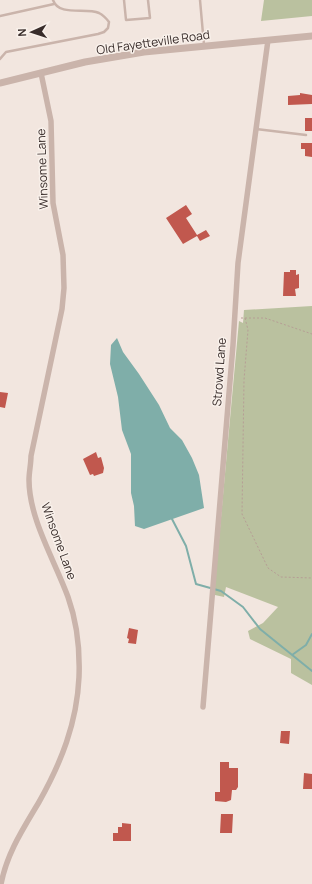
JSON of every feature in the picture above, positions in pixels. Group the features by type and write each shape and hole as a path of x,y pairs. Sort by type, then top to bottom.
{"street":[{"name":"Old Fayetteville Road","path":"0,81 144,52 312,36"},
{"name":"Strowd Lane","path":"203,707 238,262 268,40"},
{"name":"Winsome Lane","path":"2,884 9,855 54,774 66,747 74,718 79,678 76,626 68,598 34,513 29,481 32,456 62,309 64,288 63,255 53,203 51,121 41,73"}],"lane":[{"path":"0,51 6,52 98,34 104,32 108,28 109,22 98,12 61,9 54,4 53,0"},
{"path":"124,0 126,20 150,18 148,0"},
{"path":"200,0 204,46"},
{"path":"0,16 54,4"},
{"path":"0,59 6,52"},
{"path":"256,128 306,135"}],"path":[{"path":"234,317 265,318 312,334"},
{"path":"245,318 248,330 244,380 242,514 268,568 281,577 312,578"}],"green space":[{"path":"264,0 312,0 312,16 261,21"},
{"path":"312,306 312,685 291,673 291,659 250,639 248,631 263,623 278,607 226,587 224,597 215,595 215,583 239,321 243,323 244,310"}],"water":[{"path":"117,338 123,352 159,405 170,428 182,440 192,458 199,475 204,508 144,529 135,526 134,506 131,493 131,454 122,430 118,397 110,364 111,345"}],"building":[{"path":"300,93 312,95 312,104 288,105 288,96 300,95"},
{"path":"305,118 312,118 312,131 305,131"},
{"path":"301,143 312,143 312,157 305,156 305,149 301,149"},
{"path":"186,205 192,214 186,218 197,235 206,230 210,236 200,241 197,236 183,244 166,218"},
{"path":"290,270 296,270 296,275 299,274 299,288 295,289 296,296 283,296 284,272 290,272"},
{"path":"0,392 8,393 5,408 0,407"},
{"path":"96,452 98,458 101,457 104,468 103,473 94,476 93,474 90,475 83,459"},
{"path":"129,628 138,630 136,644 128,643 129,639 127,638"},
{"path":"281,731 290,731 289,744 280,743"},
{"path":"220,762 229,762 229,768 238,768 238,787 236,790 232,790 231,800 226,802 215,801 215,792 220,792"},
{"path":"304,773 312,774 312,789 303,789"},
{"path":"221,814 233,814 232,833 220,833"},
{"path":"122,823 131,824 131,841 113,841 113,833 118,833 118,827 122,827"}],"waterway":[{"path":"172,519 186,546 196,584 221,591 243,607 260,629 312,671"},
{"path":"292,655 306,645 312,634"}]}
